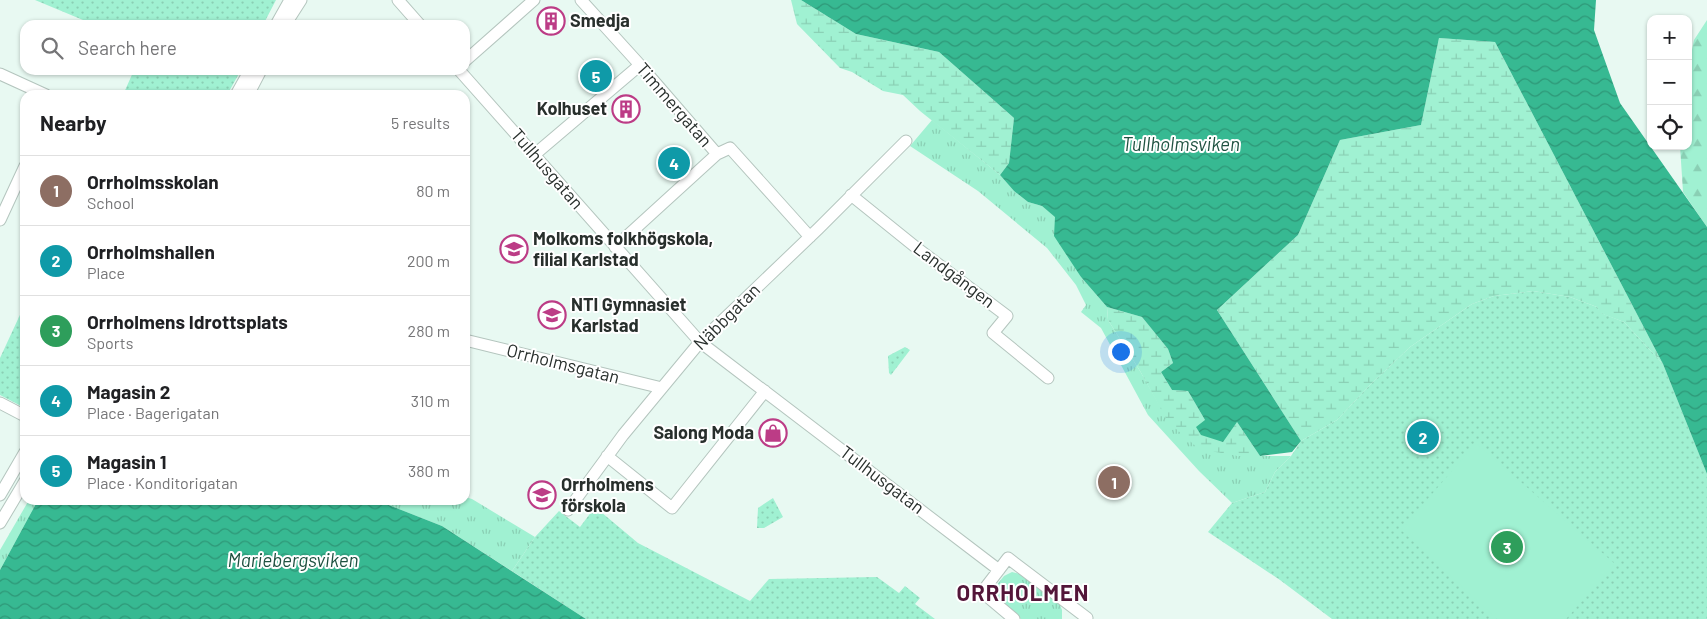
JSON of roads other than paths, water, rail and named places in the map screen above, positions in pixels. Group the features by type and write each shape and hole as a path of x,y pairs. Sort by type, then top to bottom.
{"street":[{"path":"280,20 295,3 306,0"},
{"path":"398,0 416,20"},
{"path":"470,57 534,0"},
{"name":"Timmergatan","path":"581,0 640,64 717,154 730,148 810,237"},
{"path":"287,20 295,3"},
{"path":"534,155 640,64"},
{"path":"0,74 35,90"},
{"path":"239,90 247,75"},
{"path":"251,90 258,75"},
{"name":"Tullhusgatan","path":"463,75 700,342 999,570"},
{"name":"Näbbgatan","path":"568,510 607,456 700,342 810,237 906,141"},
{"path":"615,246 717,154"},
{"path":"0,220 20,177"},
{"name":"Landgången","path":"851,195 918,249 1007,316 993,333 1048,378"},
{"name":"Orrholmsgatan","path":"470,341 662,388"},
{"path":"607,456 672,508 765,391"},
{"path":"0,402 20,413"},
{"path":"0,495 20,461"},
{"path":"0,523 20,489"},
{"path":"1014,619 982,592 1008,558 1079,616"}],"water":[{"name":"Tullholmsviken","path":"801,0 1596,0 1594,30 1620,103 1647,141 1647,150 1653,150 1707,227 1707,474 1663,364 1495,42 1439,38 1421,125 1340,140 1298,235 1217,310 1301,441 1292,452 1260,456 1237,422 1223,442 1201,435 1196,427 1205,420 1188,391 1172,390 1161,372 1173,363 1168,349 1142,317 1107,307 1081,277 1054,236 1055,217 1042,206 1028,202 1014,191 1000,175 1009,163 1014,118 939,52 856,34"},
{"name":"Mariebergsviken","path":"35,505 389,505 442,526 586,619 0,619 0,570"}],"place":[{"name":"Smedja","path":"551,21"},
{"name":"Magasin 1","path":"596,76"},
{"name":"Kolhuset","path":"626,109"},
{"name":"Magasin 2","path":"674,163"},
{"name":"Molkoms folkhögskola, filial Karlstad","path":"514,249"},
{"name":"NTI Gymnasiet Karlstad","path":"552,315"},
{"name":"Salong Moda","path":"773,433"},
{"name":"Orrholmshallen","path":"1423,437"},
{"name":"Orrholmsskolan","path":"1114,482"},
{"name":"Orrholmens förskola","path":"542,495"},
{"name":"Orrholmens Idrottsplats","path":"1507,547"}],"district":[{"name":"ORRHOLMEN","path":"1023,593"}]}
